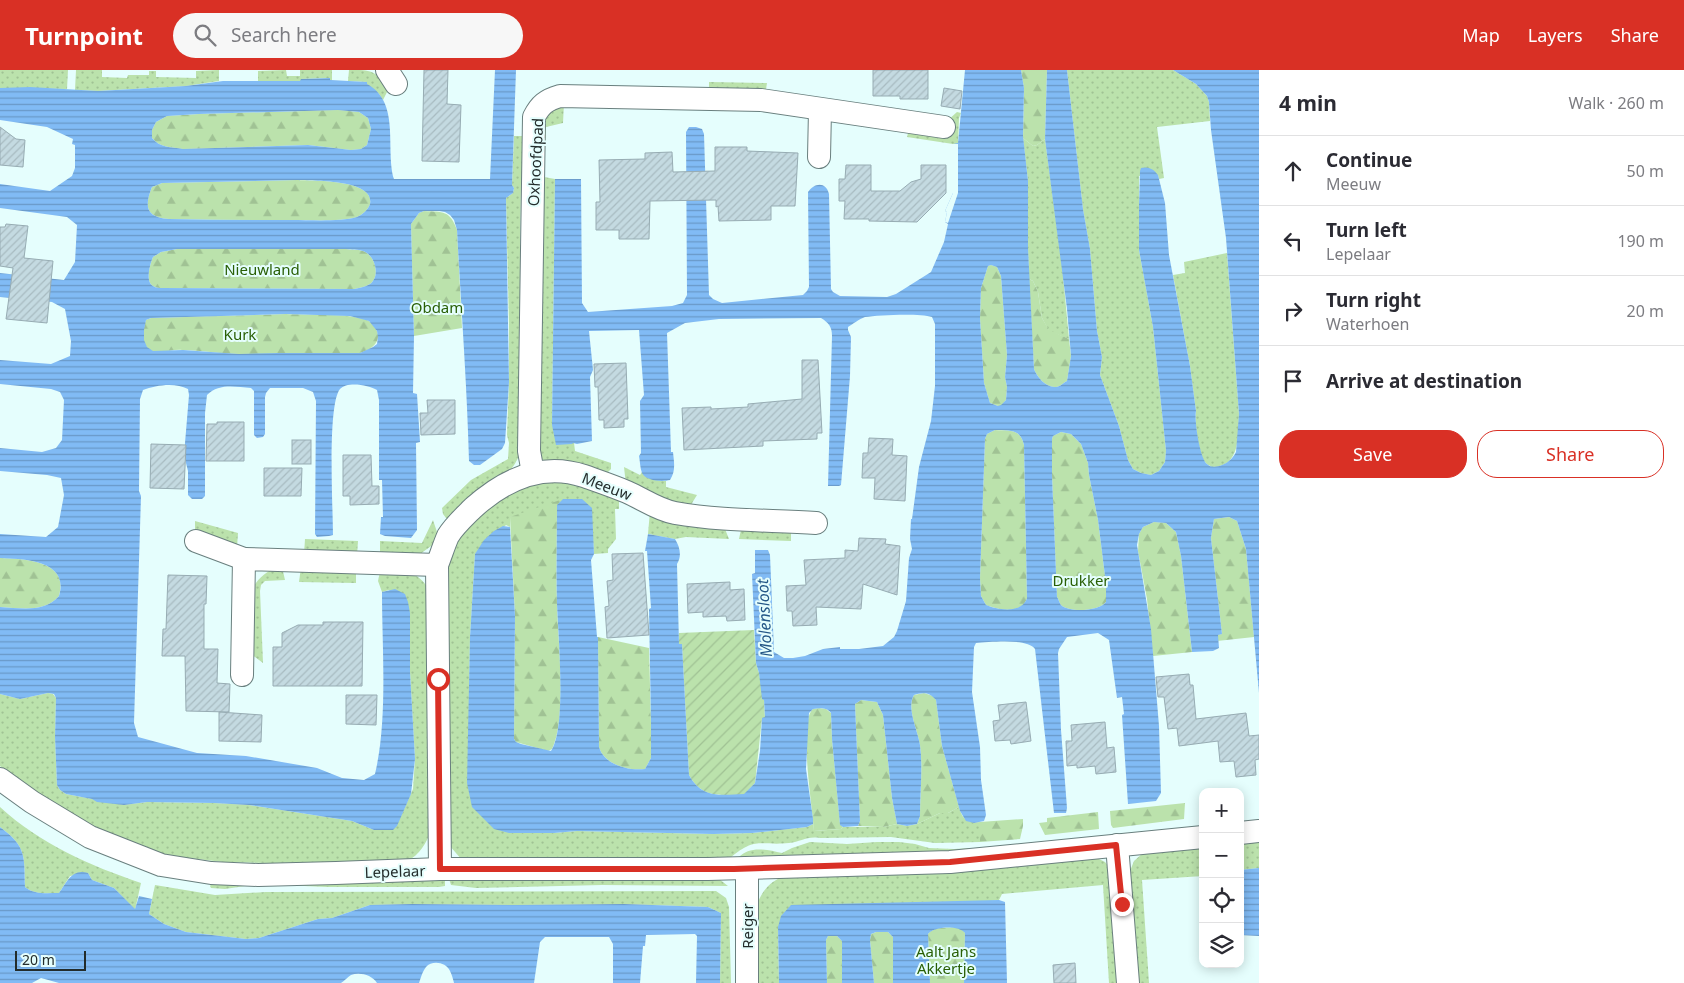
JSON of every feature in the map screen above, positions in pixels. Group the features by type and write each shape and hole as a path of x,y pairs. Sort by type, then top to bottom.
{"street":[{"name":"Oxhoofdpad","path":"533,473 529,451 534,117 539,107 548,100 560,96 761,100 944,127"},
{"path":"819,157 820,110"},
{"name":"Meeuw","path":"440,869 438,565 449,535 464,516 494,490 533,473 558,471 582,475 625,491 652,505 674,513 731,519 816,523"},
{"path":"196,541 244,559 438,565"},
{"path":"242,675 244,559"},
{"name":"Lepelaar","path":"0,779 32,802 90,837 161,865 211,873 258,875 336,874 440,869 747,868 950,862 1199,837"},
{"path":"1244,833 1259,831"},
{"path":"1116,845 1128,983"},
{"name":"Reiger","path":"747,868 747,983"}],"green space":[{"path":"0,70 68,70 67,89 0,88"},
{"path":"76,70 102,70 102,77 127,78 128,75 149,75 149,71 156,71 156,77 196,78 196,71 219,70 219,81 186,86 98,91 75,90"},
{"path":"286,70 287,76 300,76 300,70 332,70 332,80 330,78 258,82 258,71"},
{"path":"349,70 363,70 376,74 389,88 383,100 379,94 366,84 367,82 348,81"},
{"path":"1021,70 1047,70 1045,139 1033,146 1023,138 1024,88"},
{"path":"1067,70 1173,70 1196,84 1207,96 1209,102 1210,121 1157,127 1164,178 1159,179 1158,175 1139,176 1139,250 1153,327 1166,451 1165,462 1159,471 1151,475 1133,469 1128,460 1119,426 1100,375 1102,357 1097,331 1090,249 1083,209"},
{"path":"709,82 767,83 766,89 709,90"},
{"path":"564,103 563,123 546,127 544,177 555,179 552,425 574,443 575,451 611,463 611,469 605,475 548,463 542,459 539,453 541,132 547,113"},
{"path":"338,110 359,112 368,118 371,129 367,145 361,149 351,150 308,145 183,149 162,145 152,138 152,130 156,122 167,116"},
{"path":"957,112 961,113 959,118 958,144 907,137 908,133 947,121"},
{"path":"514,136 524,136 520,245 523,245 519,455 508,473 491,490 453,519 446,518 442,508 471,480 508,459 509,325 506,198 513,193 514,188 512,185"},
{"path":"1023,138 1033,146 1045,139 1062,265 1069,339 1049,331 1042,318 1038,292 1033,281 1029,279 1028,181"},
{"name":"Nieuwland","path":"328,181 353,186 363,190 369,196 370,204 361,215 342,220 169,219 161,218 151,213 148,205 152,187 162,183"},
{"name":"Obdam","path":"424,211 445,213 452,219 457,230 462,328 414,336 411,224 419,213"},
{"name":"Nieuwland","path":"177,249 359,250 371,257 376,271 370,284 354,289 156,288 149,281 153,257 161,252"},
{"path":"1227,253 1239,414 1238,440 1233,456 1228,462 1221,466 1212,467 1205,462 1199,445 1190,366 1173,275 1185,273 1184,262"},
{"path":"988,266 997,267 1001,276 1007,355 1005,377 1007,387 1006,400 1001,406 990,403 984,383 980,318 981,288"},
{"path":"1029,279 1033,281 1038,292 1042,318 1049,330 1069,339 1071,356 1067,381 1057,387 1045,384 1034,369"},
{"name":"Kurk","path":"286,314 362,318 374,326 378,339 370,349 360,353 348,354 232,354 178,350 156,352 148,349 144,341 143,332 146,320 151,318"},
{"path":"995,430 1017,433 1024,445 1027,598 1020,607 1010,610 986,605 981,596 985,439 987,434"},
{"name":"Drukker","path":"1061,432 1071,434 1081,444 1088,463 1098,520 1106,584 1106,602 1091,609 1077,610 1065,608 1057,597 1052,439 1053,436"},
{"path":"624,467 640,475 642,472 649,478 666,481 666,487 697,495 689,508 626,485"},
{"path":"566,478 619,497 619,509 615,509 616,539 608,549 608,553 594,554 591,508 510,517 510,527 506,525 475,554 470,637 469,701 520,833 577,831 752,833 807,827 813,824 813,819 814,831 841,829 843,827 883,827 897,824 907,826 917,824 940,813 948,813 959,807 966,820 980,822 980,842 935,843 891,837 807,838 789,843 752,844 730,858 462,860 449,845 444,583 453,543 506,491"},
{"path":"563,499 557,505 557,592 560,658 559,718 557,735 552,749 548,751 516,742 514,739 515,616 510,517"},
{"path":"650,511 723,524 729,539 686,537 675,539 648,534"},
{"path":"1229,517 1237,521 1246,549 1254,637 1217,641 1217,635 1222,634 1211,538 1214,519"},
{"path":"433,520 439,538 420,554 380,556 380,541 422,543"},
{"path":"195,521 238,533 237,547 195,533"},
{"path":"1154,522 1166,523 1176,532 1181,556 1192,652 1153,656 1147,599 1138,551 1139,534 1143,527"},
{"path":"742,525 791,531 791,541 739,539"},
{"path":"305,539 358,541 357,555 304,554"},
{"path":"0,558 32,561 51,568 58,575 61,584 59,596 46,605 39,607 0,607"},
{"path":"277,567 282,567 285,580 265,581 261,585 260,591 263,663 251,654 253,588 257,581"},
{"path":"301,567 356,569 356,583 299,582"},
{"path":"380,572 409,573 425,583 430,591 431,831 419,852 407,861 223,862 171,856 139,848 99,833 10,776 0,766 0,694 20,699 48,693 53,694 56,698 57,785 66,794 124,805 147,802 249,805 352,821 374,830 401,816 413,789 415,759 410,672 410,613 389,590 382,592 378,581"},
{"path":"754,630 756,663 764,700 765,718 762,718 755,783 744,795 713,794 700,788 689,775 682,644 679,644 679,633"},
{"path":"598,637 649,648 651,758 645,769 618,766 606,758 599,747"},
{"path":"924,693 933,696 936,700 942,746 959,807 948,813 940,813 917,824 920,816 921,754 911,706 914,695"},
{"path":"861,700 877,702 883,715 892,798 897,824 883,827 858,826 860,821 855,704"},
{"path":"813,709 826,709 831,713 840,824 843,827 841,829 814,831 806,748 809,717"},
{"path":"1185,803 1184,819 1113,828 1111,825 1110,811"},
{"path":"0,807 15,820 49,843 85,861 141,883 135,910 114,888 92,880 88,873 70,876 59,893 37,892 25,887 22,853 15,840 0,827"},
{"path":"1098,812 1099,829 1045,835 1039,823 1047,822 1047,818"},
{"path":"1023,819 1020,839 980,842 980,822"},
{"path":"1259,840 1259,868 1244,870 1244,842"},
{"path":"810,842 847,844 899,842 929,848 954,849 1013,846 905,855 738,858 748,851 759,849 782,853"},
{"path":"1199,847 1199,876 1142,880 1149,983 1136,983 1130,871 1134,861 1143,853"},
{"path":"1097,858 1105,862 1110,868 1123,983 1109,983 1103,885 1002,894 999,900 778,927 779,983 756,983 758,902 767,887 782,877"},
{"path":"445,879 445,886 439,887 282,885 245,886 225,889 211,888 210,886 212,883"},
{"path":"449,879 719,879 728,886 602,885 476,888 451,885"},
{"path":"155,885 215,895 266,892 716,891 726,898 729,907 731,983 720,983 721,913 708,907 624,904 370,905 332,918 318,919 259,938 246,939 186,932 164,924 149,914"},
{"name":"Aalt Jans Akkertje","path":"957,927 965,933 964,983 930,983 928,934 937,929"},
{"path":"888,932 893,937 893,983 874,983 870,940 871,934"},
{"path":"834,935 842,941 842,983 827,983 826,940 828,936"}],"water":[{"path":"495,70 516,70 512,185 514,188 513,193 506,198 509,382 505,443 502,449 480,465 474,465 469,461 457,230 454,220 445,212 424,211 419,213 411,224 414,336 413,393 417,394 420,442 416,443 417,530 411,538 380,534 381,517 383,517 382,480 379,480 379,400 377,390 364,385 353,384 340,389 333,415 332,435 333,535 317,537 315,534 316,401 313,392 303,388 270,388 265,397 265,434 263,437 257,438 254,435 254,391 251,388 222,387 207,395 205,413 205,496 202,499 192,499 188,495 188,471 184,455 188,389 171,385 154,387 143,390 140,399 139,491 141,496 134,723 138,737 197,753 246,756 317,768 342,778 364,780 375,774 382,730 383,707 382,592 395,589 405,594 410,613 410,672 415,759 411,794 397,826 393,830 374,830 352,821 249,805 147,802 124,805 97,802 92,799 66,794 60,790 57,785 56,698 54,694 48,693 20,699 0,694 0,607 32,608 46,605 59,596 61,584 58,575 51,568 42,564 20,559 0,558 0,534 46,537 58,527 64,495 61,478 0,471 0,448 42,452 56,448 62,440 64,400 60,392 51,389 0,384 0,360 51,364 70,356 71,341 65,309 52,302 0,297 0,273 64,280 75,262 77,225 67,217 0,208 0,184 50,191 72,176 75,168 75,145 72,144 73,139 47,127 0,120 0,88 30,87 98,91 186,86 223,81 300,81 301,79 330,78 330,80 367,82 378,92 388,114 394,179 490,179","holes":["338,110 359,112 368,118 371,129 367,145 361,149 351,150 308,145 183,149 162,145 152,138 152,130 156,122 167,116","328,181 363,190 369,196 370,204 363,214 342,220 169,219 161,218 151,213 148,205 152,187 162,183","177,249 346,249 367,253 371,257 376,271 370,284 354,289 159,288 151,284 149,273 153,257 161,252","286,314 350,316 369,321 377,331 378,337 377,344 360,353 239,354 183,350 153,351 147,347 144,340 146,320 151,318"]},
{"name":"Molensloot","path":"965,70 1021,70 1024,88 1023,136 1028,181 1028,248 1034,369 1045,384 1052,387 1059,386 1067,381 1071,356 1067,309 1045,139 1047,70 1067,70 1083,209 1090,249 1097,331 1102,357 1100,375 1119,426 1128,460 1133,469 1151,475 1159,471 1165,462 1166,451 1153,327 1139,250 1140,171 1144,167 1153,170 1158,175 1165,203 1169,255 1190,366 1198,439 1204,461 1214,467 1228,462 1236,452 1239,414 1226,238 1209,102 1207,96 1196,84 1173,70 1259,70 1259,693 1246,549 1237,521 1229,517 1214,519 1211,538 1222,634 1218,635 1219,648 1213,651 1192,652 1181,556 1176,532 1166,523 1154,522 1143,527 1139,534 1137,545 1151,629 1159,726 1161,793 1156,801 1128,804 1122,697 1117,698 1109,640 1098,633 1067,637 1058,653 1066,813 1054,813 1035,649 1025,643 999,642 976,643 974,647 972,692 980,747 981,780 986,815 984,821 974,823 966,821 960,811 942,746 936,700 931,695 923,693 914,695 911,706 921,754 920,816 917,824 907,826 897,824 892,798 883,715 877,702 861,700 855,704 860,821 858,826 843,827 840,825 831,713 820,708 813,709 809,713 806,769 813,824 807,827 752,833 713,834 577,831 509,833 494,829 472,807 467,783 470,637 475,554 484,540 503,526 510,527 515,616 514,739 521,744 551,751 556,739 560,702 557,505 563,499 582,499 592,508 594,554 591,560 598,637 599,747 606,758 618,766 645,769 651,758 649,609 651,608 647,551 645,551 648,534 675,539 680,552 677,564 679,644 682,644 689,775 694,783 706,792 720,795 744,794 755,783 760,751 762,718 765,717 764,700 762,699 756,663 752,574 755,573 755,550 768,550 770,555 774,652 784,658 793,658 805,656 823,649 840,647 840,649 859,649 883,646 894,637 906,601 909,558 912,549 910,539 911,519 919,467 931,421 935,386 935,324 932,317 909,315 871,316 865,317 848,327 851,337 850,376 841,485 828,486 832,336 831,328 828,324 821,318 719,319 685,323 667,333 671,452 673,452 674,470 670,480 654,480 644,476 640,467 640,401 644,395 639,330 589,331 593,370 590,377 592,441 556,445 552,425 555,179 581,179 582,303 588,312 672,306 683,303 687,295 686,132 689,127 702,129 704,134 709,295 713,299 722,303 803,295 807,291 809,287 808,192 816,185 823,185 829,194 831,289 840,296 887,297 896,294 931,272 944,242 948,224 945,222 947,212 945,211 953,193 953,144 958,143","holes":["988,266 997,267 1001,276 1007,355 1005,377 1007,387 1006,400 998,406 990,403 984,383 980,318 981,288","995,430 1014,432 1020,436 1024,445 1027,598 1020,607 1015,609 1003,609 986,605 981,596 985,439 987,434","1061,432 1071,434 1081,444 1088,463 1098,520 1106,584 1106,602 1091,609 1077,610 1065,608 1057,597 1052,475 1053,436"]},
{"path":"0,827 20,847 24,860 25,887 29,890 41,893 59,893 74,874 78,872 88,873 92,880 114,888 135,909 139,896 152,899 149,914 164,924 186,932 246,939 259,938 318,919 332,918 370,905 624,904 708,907 721,913 720,983 696,983 697,936 695,934 646,935 645,946 643,946 640,983 613,983 613,944 609,937 545,937 540,942 534,983 454,983 448,968 439,963 432,963 426,967 419,983 377,983 369,976 358,974 351,975 341,983 59,983 41,978 32,983 0,983"},
{"path":"1259,868 1259,936 1244,935 1244,870"},
{"path":"999,900 1005,902 1007,983 964,983 965,933 962,930 946,927 935,929 928,934 930,983 893,983 893,937 888,932 876,932 871,934 870,940 874,983 842,983 842,941 837,936 828,936 826,940 827,983 779,983 778,927 781,916 791,905"}],"pier":[{"path":"953,144 958,144 958,193 948,223 945,222 947,212 945,211 953,193"}],"building":[{"path":"424,70 448,70 447,104 461,105 459,162 422,161"},
{"path":"873,70 928,70 928,99 900,99 900,96 873,96"},
{"path":"944,88 962,91 960,109 941,106"},
{"path":"0,127 16,139 25,140 23,167 0,165"},
{"path":"715,147 747,147 747,151 798,153 795,206 771,206 771,220 719,221 716,200 650,201 649,239 619,239 619,230 596,230 596,202 600,202 599,160 645,159 645,153 672,152 673,172 715,171"},
{"path":"846,165 871,165 871,191 900,191 911,182 921,179 921,165 946,165 946,193 917,222 844,219 845,201 839,201 839,179 845,179"},
{"path":"6,224 28,226 24,258 53,261 47,323 6,319 13,268 0,266 0,227 5,227"},
{"path":"802,360 818,360 822,433 817,433 817,439 763,441 763,446 684,450 682,408 748,407 748,404 802,399"},
{"path":"626,363 628,419 624,419 624,427 604,428 604,420 599,420 598,387 595,387 594,364"},
{"path":"427,400 455,400 455,434 421,435 420,413 428,413"},
{"path":"217,422 244,422 244,461 206,461 207,424 217,424"},
{"path":"869,438 893,439 892,455 907,456 905,501 874,499 875,478 862,478 863,453 868,453"},
{"path":"292,440 311,440 311,464 292,464"},
{"path":"151,444 186,445 184,489 150,488"},
{"path":"343,455 371,455 372,486 379,486 379,504 350,505 350,496 343,496"},
{"path":"264,468 302,468 301,496 264,496"},
{"path":"859,538 886,539 885,544 900,546 897,595 863,584 861,609 816,607 817,625 793,626 792,611 787,611 786,586 806,585 804,560 845,558 845,550 858,551"},
{"path":"643,553 649,635 607,638 605,607 609,606 607,581 613,580 612,554"},
{"path":"168,575 207,576 206,604 204,604 204,649 218,649 217,683 230,684 229,712 186,711 185,656 162,656 163,629 166,629"},
{"path":"730,582 730,590 744,589 745,620 727,621 726,616 703,617 703,612 688,613 687,584"},
{"path":"323,622 363,622 362,686 273,686 273,647 282,647 282,633 298,625 323,625"},
{"path":"1189,674 1190,685 1193,685 1196,719 1246,713 1249,736 1259,735 1259,759 1255,760 1256,775 1236,777 1234,761 1220,762 1218,741 1179,746 1177,728 1168,729 1164,697 1158,697 1156,677"},
{"path":"346,695 377,695 376,725 346,724"},
{"path":"1026,702 1031,741 1011,744 1010,740 995,741 993,721 1000,720 998,705"},
{"path":"219,712 262,715 261,742 219,741"},
{"path":"1105,722 1107,748 1114,747 1116,772 1096,774 1095,766 1077,768 1077,765 1067,766 1066,741 1072,741 1071,725"},
{"path":"1075,963 1076,983 1054,983 1053,965"}],"route":[{"path":"438,679 440,869 734,869 950,862 1116,845 1122,904"}]}
